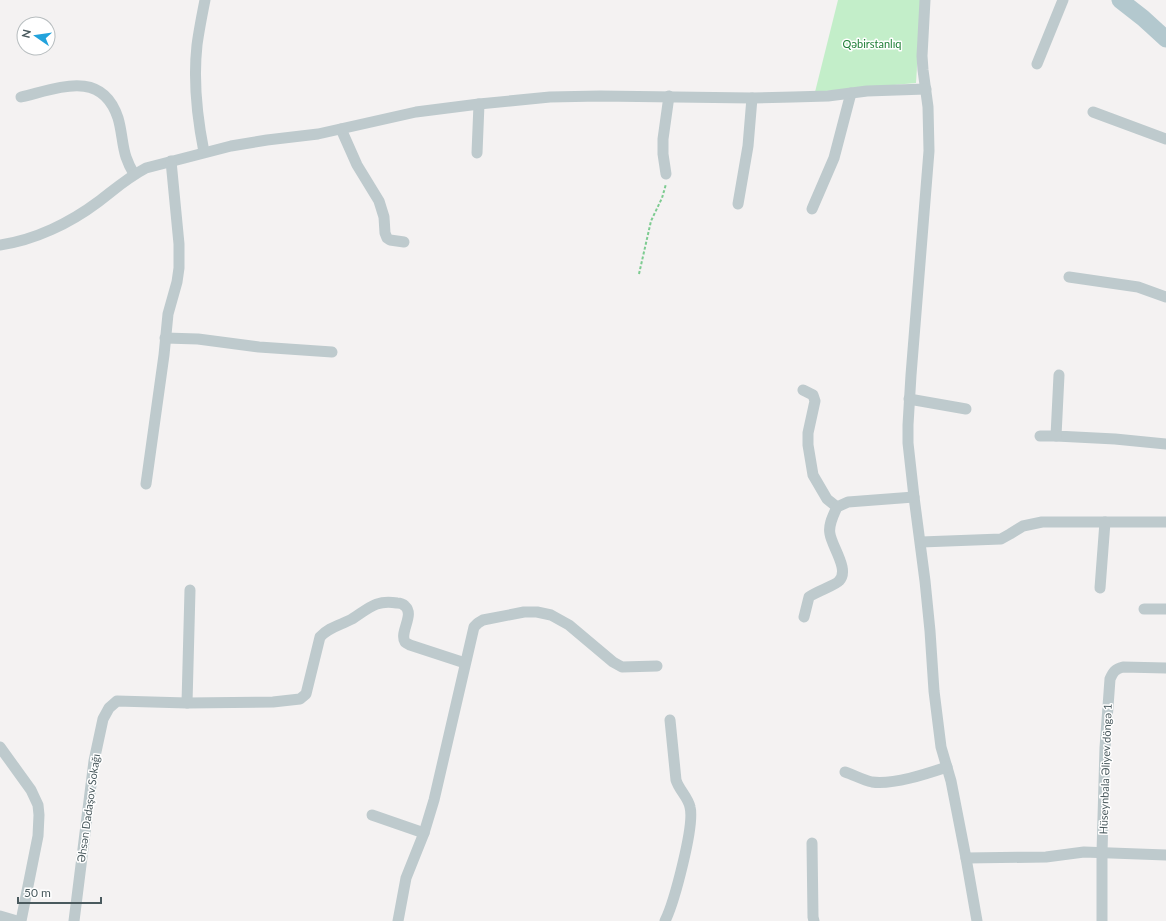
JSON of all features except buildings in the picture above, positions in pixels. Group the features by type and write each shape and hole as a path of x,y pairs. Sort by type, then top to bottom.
{"main road":[{"path":"1120,0 1166,39"}],"street":[{"path":"204,152 198,125 196,77 197,46 205,0"},
{"path":"925,0 922,56 929,114 929,151 909,399 908,443 930,631 934,691 941,747 951,781 977,921"},
{"path":"1037,64 1063,0"},
{"path":"21,96 68,86 81,85 96,89 105,95 114,109 118,119 126,157 134,174"},
{"path":"0,245 32,238 64,223 99,201 134,174 146,168 204,152 245,144 318,134 416,112 550,97 669,96 752,98 828,96 851,93 926,89"},
{"path":"812,209 834,158 851,93"},
{"path":"666,174 663,154 663,139 669,96"},
{"path":"738,204 748,146 752,98"},
{"path":"477,153 479,104"},
{"path":"1093,112 1166,139"},
{"path":"341,129 357,165 379,201 384,217 385,233 387,238 390,240 404,242"},
{"path":"146,484 164,355 168,314 177,282 179,268 178,237 171,161"},
{"path":"1069,277 1138,287 1166,297"},
{"path":"165,338 198,339 259,347 332,352"},
{"path":"1056,436 1059,375"},
{"path":"803,390 813,395 815,401 808,432 808,445 813,475 826,499 837,507"},
{"path":"909,399 966,409"},
{"path":"1040,436 1115,439 1166,444"},
{"path":"804,617 809,597 816,592 839,582 842,576 842,567 830,535 830,525 837,507 848,502 914,497"},
{"path":"920,542 1001,539 1023,526 1042,522 1166,522"},
{"path":"1100,588 1105,522"},
{"path":"190,590 187,703 273,702 300,699 306,694 320,637 326,631 351,619 377,603 393,602 406,607 408,613 404,636 405,642 410,646 465,664"},
{"path":"1144,609 1166,609"},
{"path":"398,921 406,878 424,833 434,800 474,627 478,622 524,612 537,612 551,615 569,625 613,662 622,667 657,666"},
{"name":"Hüseynbala Əliyev döngə 1","path":"1102,921 1105,748 1110,679 1112,672 1123,667 1166,668"},
{"name":"Əhsən Dadaşov Sokağı","path":"74,921 94,761 103,719 109,708 118,701 187,703"},
{"path":"665,921 673,902 686,850 691,814 687,800 678,787 676,780 670,720"},
{"path":"0,747 31,790 38,806 38,836 21,921"},
{"path":"845,772 870,781 884,783 926,775 947,767"},
{"path":"372,815 424,833"},
{"path":"812,843 814,921"},
{"path":"966,858 1046,857 1084,852 1166,855"},
{"path":"0,916 17,921"}],"path":[{"path":"639,274 651,221 662,198 666,185 666,174"}],"green space":[{"name":"Qəbirstanlıq","path":"838,0 921,0 916,83 815,92"}]}
